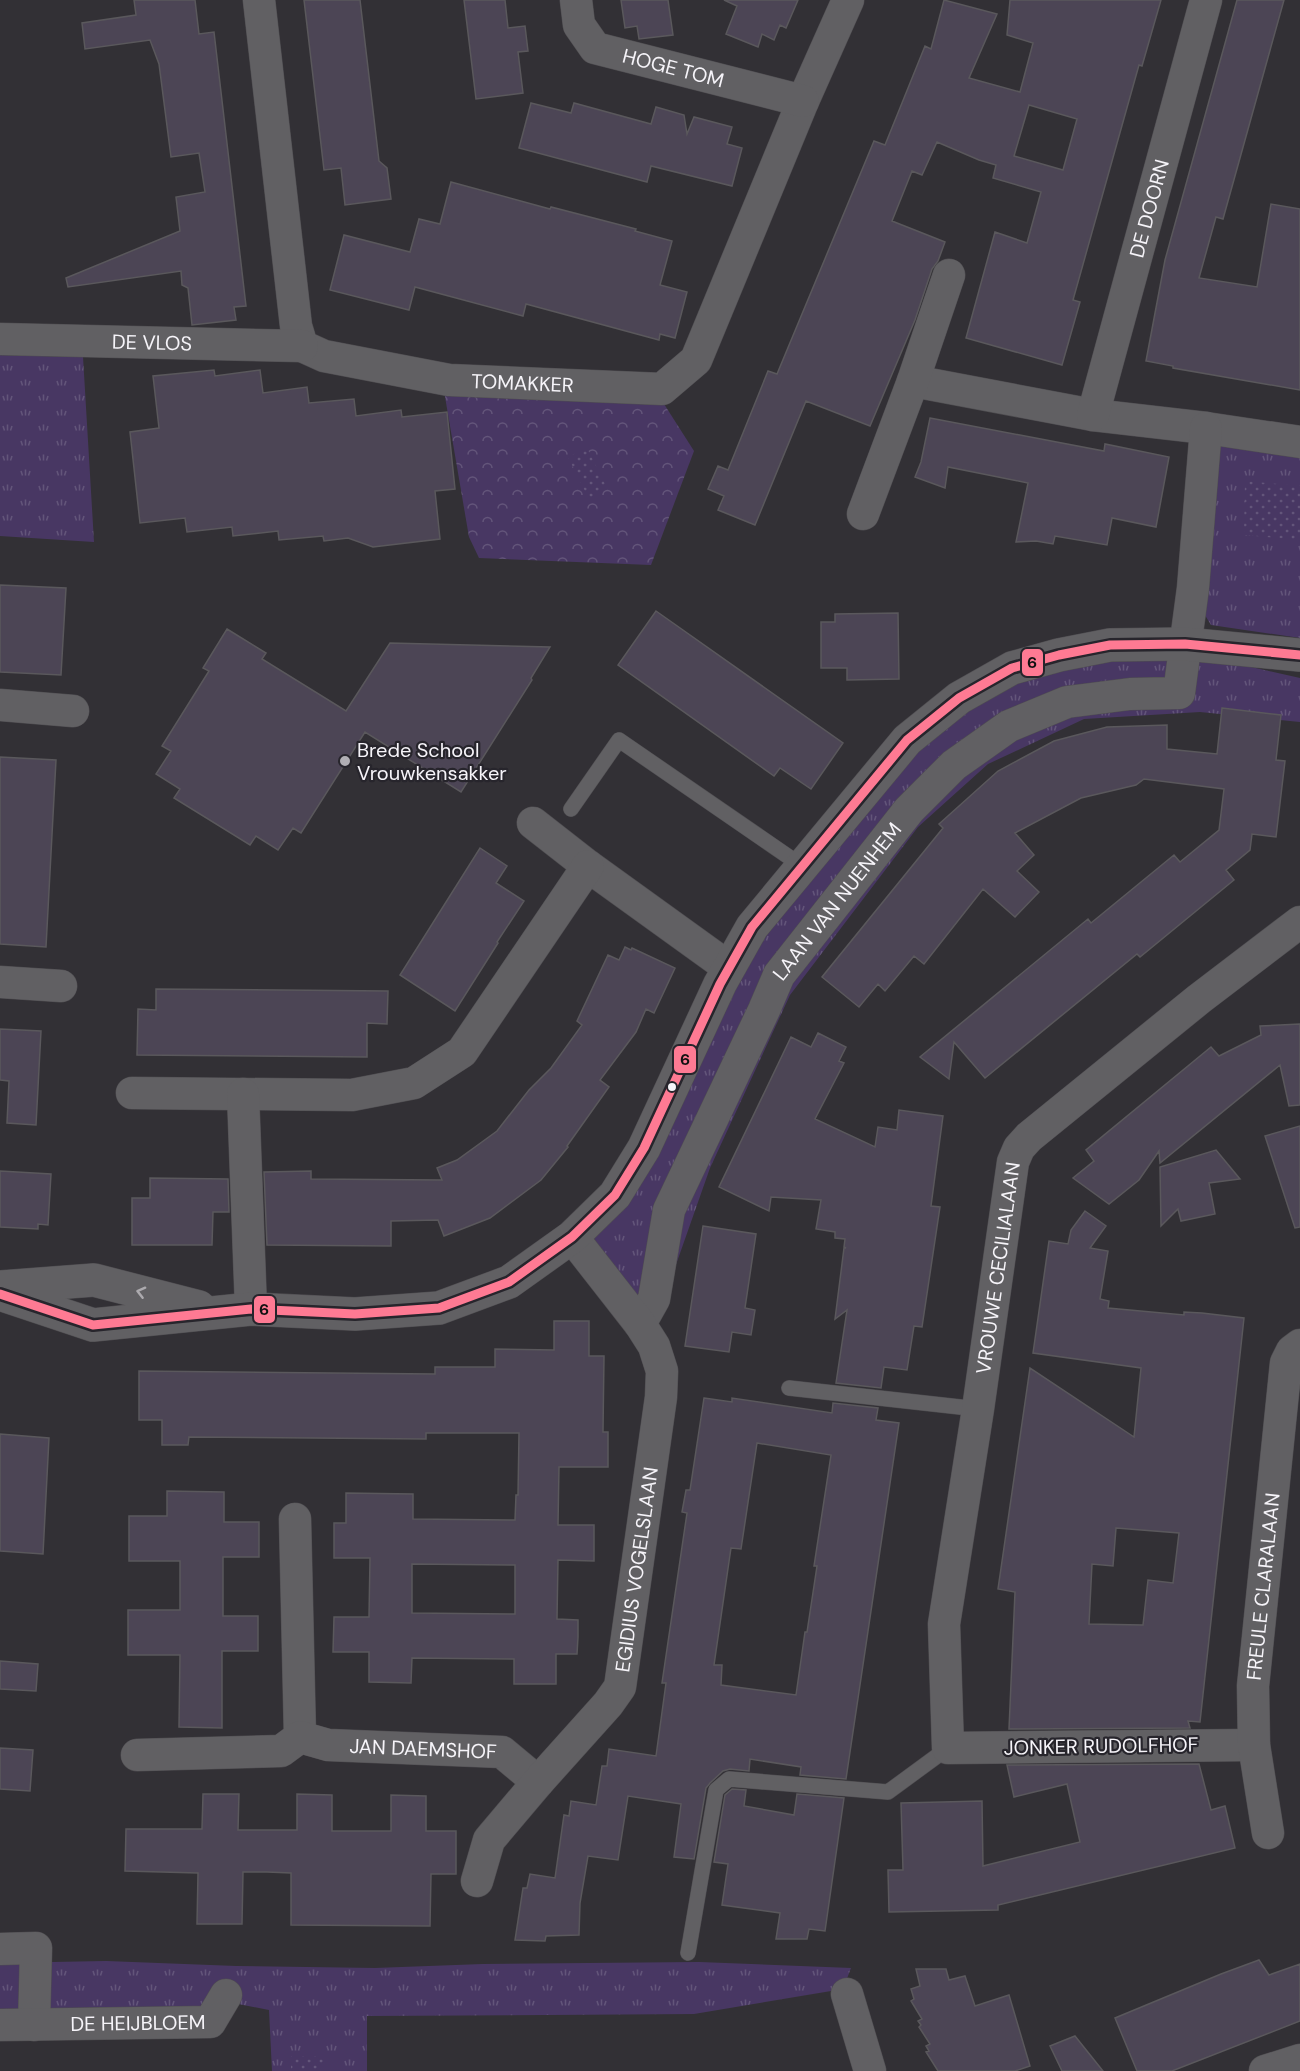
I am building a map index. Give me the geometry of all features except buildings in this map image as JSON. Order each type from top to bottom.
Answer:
[{"type":"street","points":[[259,0],[296,326],[302,346]]},
{"type":"street","name":"HOGE TOM","points":[[576,0],[579,25],[595,48],[803,101]]},
{"type":"street","name":"TOMAKKER","points":[[302,346],[324,356],[449,380],[662,389],[696,360],[803,101],[848,0]]},
{"type":"street","name":"DE DOORN","points":[[1093,415],[1206,0]]},
{"type":"street","points":[[863,514],[913,381],[949,275]]},
{"type":"street","name":"DE VLOS","points":[[0,339],[302,346]]},
{"type":"street","points":[[913,381],[1093,415],[1300,442]]},
{"type":"street","points":[[1185,644],[1193,588],[1206,428]]},
{"type":"street","points":[[0,1294],[93,1325],[251,1309],[355,1314],[439,1308],[509,1282],[572,1237],[615,1195],[644,1148],[728,967],[752,927],[907,740],[959,698],[1012,668],[1059,655],[1110,645],[1185,644],[1300,656]]},
{"type":"street","name":"LAAN VAN NUENHEM","points":[[640,1324],[654,1299],[669,1210],[779,975],[909,810],[954,765],[1009,726],[1067,702],[1130,693],[1179,693],[1185,644]]},
{"type":"street","points":[[0,705],[73,711]]},
{"type":"street","points":[[533,823],[588,866],[728,967]]},
{"type":"street","points":[[132,1094],[352,1095],[414,1083],[462,1052],[588,866]]},
{"type":"street","name":"VROUWE CECILIALAAN","points":[[948,1748],[944,1624],[978,1409],[1013,1162],[1019,1148],[1029,1137],[1199,999],[1300,922]]},
{"type":"street","points":[[0,982],[61,986]]},
{"type":"street","points":[[243,1094],[251,1309]]},
{"type":"street","name":"EGIDIUS VOGELSLAAN","points":[[477,1881],[489,1840],[608,1704],[620,1686],[661,1396],[662,1371],[654,1347],[640,1324],[572,1237]]},
{"type":"street","points":[[0,1287],[94,1280],[218,1312]]},
{"type":"street","name":"FREULE CLARALAAN","points":[[1268,1833],[1254,1745],[1253,1686],[1286,1363],[1292,1351],[1300,1345]]},
{"type":"street","points":[[137,1755],[280,1751],[300,1737],[294,1519]]},
{"type":"street","name":"JAN DAEMSHOF","points":[[300,1737],[327,1745],[502,1752],[538,1782]]},
{"type":"street","name":"JONKER RUDOLFHOF","points":[[948,1748],[1254,1745]]},
{"type":"street","points":[[0,1949],[36,1948],[34,2025]]},
{"type":"street","points":[[848,1994],[870,2071]]},
{"type":"street","name":"DE HEIJBLOEM","points":[[0,2025],[210,2022],[226,1995]]},
{"type":"street","points":[[1265,2071],[1300,2060]]},
{"type":"lane","points":[[571,809],[619,740],[802,866]]},
{"type":"lane","points":[[789,1388],[978,1409]]},
{"type":"lane","points":[[688,1953],[716,1790],[729,1779],[888,1792],[948,1748]]},
{"type":"green space","points":[[0,355],[83,357],[94,542],[0,536]]},
{"type":"green space","points":[[443,385],[657,393],[694,451],[651,565],[479,558],[469,537]]},
{"type":"green space","points":[[1210,442],[1300,456],[1300,638],[1211,625],[1197,602]]},
{"type":"green space","points":[[587,448],[607,488],[589,499],[568,457]]},
{"type":"green space","points":[[1245,481],[1300,486],[1300,540],[1244,535]]},
{"type":"green space","points":[[1203,656],[1300,678],[1300,722],[1200,712],[1084,719],[988,764],[918,827],[790,995],[710,1168],[647,1347],[576,1251],[754,939],[912,746],[974,701],[1035,672],[1114,659]]},
{"type":"green space","points":[[106,1961],[375,1968],[483,1964],[699,1962],[851,1968],[843,1989],[694,2014],[367,2016],[367,2071],[272,2071],[269,2010],[238,2004],[0,2034],[0,1963]]},
{"type":"green space","points":[[291,2056],[324,2056],[324,2071],[291,2071]]},
{"type":"transit line","name":"6","points":[[0,1294],[93,1325],[251,1309],[355,1314],[439,1308],[509,1282],[572,1237],[615,1195],[644,1148],[720,984],[752,927],[907,740],[959,698],[1012,668],[1059,655],[1110,645],[1185,644],[1300,655]]},
{"type":"place","name":"Brede School Vrouwkensakker","points":[[345,761]]}]
